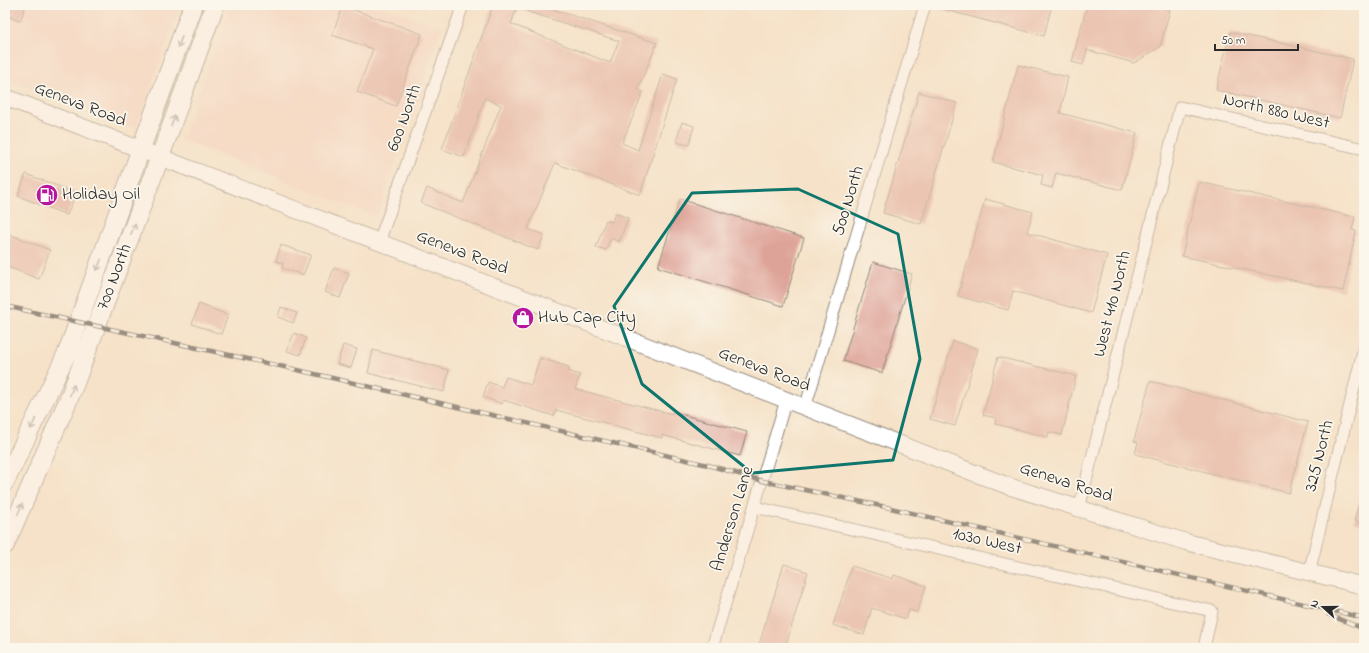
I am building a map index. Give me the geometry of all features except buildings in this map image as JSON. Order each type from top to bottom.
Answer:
[{"type":"main road","name":"700 North","points":[[5,482],[67,353],[193,5]]},
{"type":"main road","name":"700 North","points":[[5,545],[70,396],[160,157],[214,5]]},
{"type":"main road","name":"Geneva Road","points":[[5,97],[1008,486],[1186,542],[1364,586]]},
{"type":"street","name":"600 North","points":[[379,242],[463,5]]},
{"type":"street","name":"500 North","points":[[805,408],[925,5]]},
{"type":"street","name":"North 880 West","points":[[1180,107],[1364,149]]},
{"type":"street","name":"West 410 North","points":[[1079,509],[1180,107]]},
{"type":"street","name":"325 North","points":[[1309,573],[1364,348]]},
{"type":"street","name":"Anderson Lane","points":[[712,648],[786,400]]},
{"type":"street","name":"1030 West","points":[[754,507],[1212,611],[1204,648]]},
{"type":"highlighted area","points":[[798,189],[898,234],[920,359],[893,460],[752,473],[642,384],[614,306],[692,193]]},
{"type":"shaded area","points":[[5,5],[181,5],[136,129],[5,78]]},
{"type":"shaded area","points":[[231,5],[377,5],[442,27],[377,217],[181,140]]},
{"type":"railway","points":[[5,306],[289,368],[708,465],[763,481],[886,507],[1364,618]]},
{"type":"railway","points":[[1329,615],[1364,629]]},
{"type":"place","name":"Holiday Oil","points":[[47,195]]},
{"type":"place","name":"Hub Cap City","points":[[523,318]]}]
